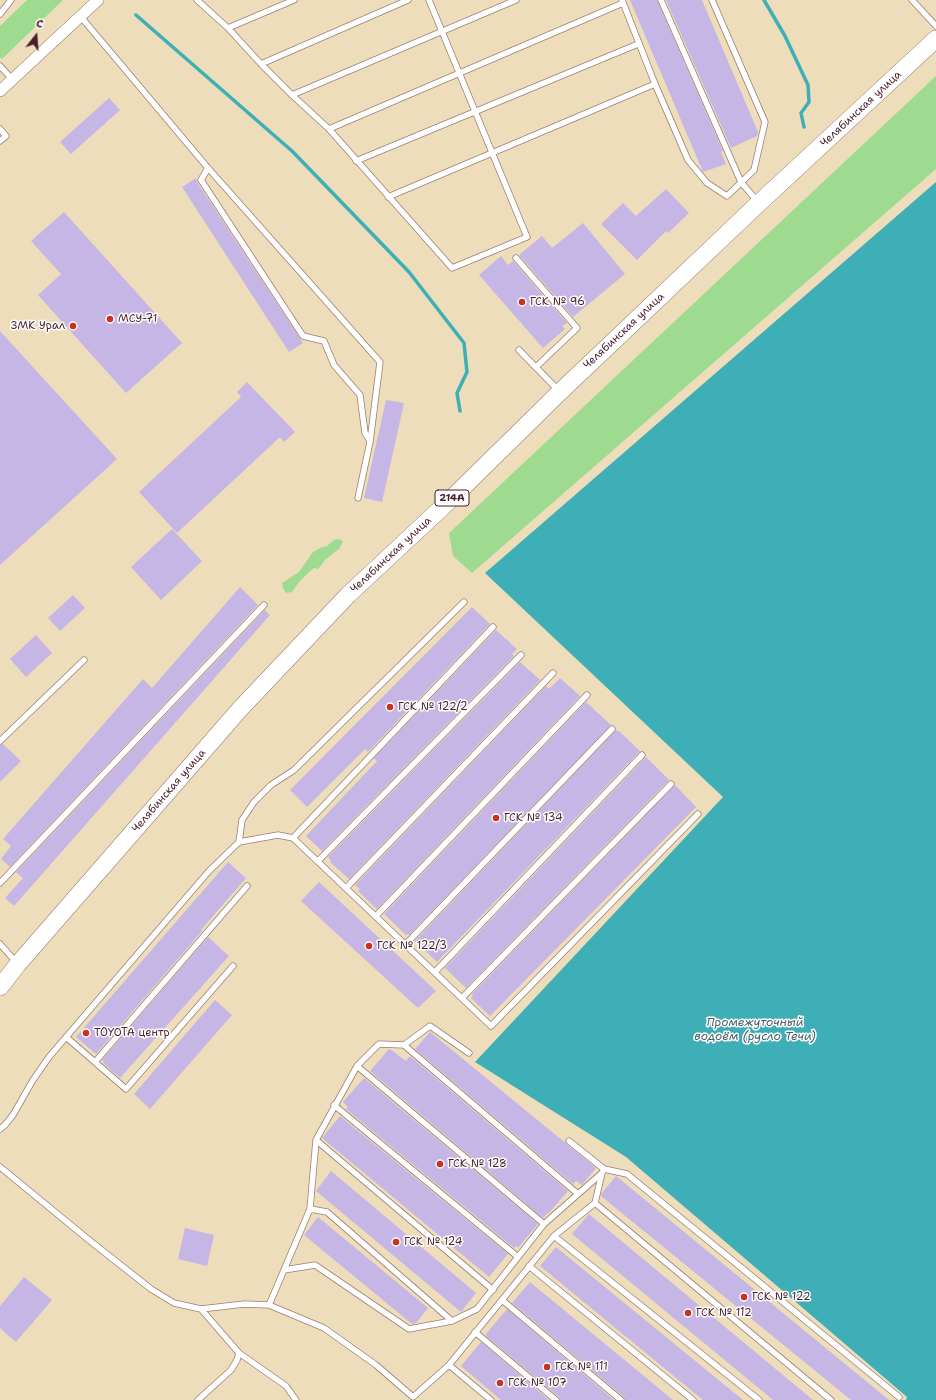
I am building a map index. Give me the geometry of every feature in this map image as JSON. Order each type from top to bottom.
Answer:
[{"type":"main road","name":"Челябинская улица","points":[[0,987],[18,964],[240,709],[348,595],[450,500],[560,392],[758,204],[936,39]]},
{"type":"street","points":[[0,91],[98,0]]},
{"type":"lane","points":[[0,14],[12,0]]},
{"type":"lane","points":[[197,0],[228,28],[261,64],[329,130],[452,268],[527,237],[429,0]]},
{"type":"lane","points":[[228,28],[294,0]]},
{"type":"lane","points":[[261,64],[408,0]]},
{"type":"lane","points":[[292,95],[516,0]]},
{"type":"lane","points":[[661,0],[741,182],[758,204]]},
{"type":"lane","points":[[329,130],[622,1],[638,44],[688,160],[707,184],[727,196],[754,170],[765,122],[712,0]]},
{"type":"lane","points":[[912,0],[936,26]]},
{"type":"lane","points":[[81,17],[208,168],[380,362],[370,442],[358,498]]},
{"type":"lane","points":[[356,162],[638,44]]},
{"type":"lane","points":[[0,66],[13,80]]},
{"type":"lane","points":[[388,197],[655,84]]},
{"type":"lane","points":[[0,128],[6,136],[0,141]]},
{"type":"lane","points":[[208,168],[201,180],[303,336],[324,341],[334,365],[360,395],[365,433],[370,442]]},
{"type":"lane","points":[[516,258],[577,328],[536,367]]},
{"type":"lane","points":[[519,350],[560,392]]},
{"type":"lane","points":[[239,842],[242,820],[254,802],[271,785],[294,770],[464,602]]},
{"type":"lane","points":[[0,883],[264,605]]},
{"type":"lane","points":[[294,838],[493,627]]},
{"type":"lane","points":[[318,861],[521,655]]},
{"type":"lane","points":[[0,741],[84,660]]},
{"type":"lane","points":[[346,888],[553,673]]},
{"type":"lane","points":[[376,916],[587,695]]},
{"type":"lane","points":[[406,944],[612,729]]},
{"type":"lane","points":[[435,972],[642,755]]},
{"type":"lane","points":[[462,998],[671,784]]},
{"type":"lane","points":[[0,1129],[13,1114],[33,1080],[66,1037],[209,871],[239,842],[278,835],[294,838],[491,1026],[698,814]]},
{"type":"lane","points":[[95,1062],[247,886]]},
{"type":"lane","points":[[0,944],[18,964]]},
{"type":"lane","points":[[66,1037],[126,1088],[233,966]]},
{"type":"lane","points":[[404,1045],[430,1026],[469,1053]]},
{"type":"lane","points":[[269,1305],[310,1209],[316,1140],[334,1105],[357,1066],[379,1044],[404,1045],[578,1194]]},
{"type":"lane","points":[[357,1066],[544,1224]]},
{"type":"lane","points":[[334,1105],[518,1257]]},
{"type":"lane","points":[[316,1140],[493,1290]]},
{"type":"lane","points":[[569,1141],[603,1171],[627,1174],[899,1397]]},
{"type":"lane","points":[[0,1167],[89,1240],[152,1289],[174,1303],[201,1309],[244,1304],[269,1305],[324,1328],[376,1365],[415,1399],[449,1365],[554,1236],[595,1203],[603,1171]]},
{"type":"lane","points":[[284,1270],[315,1265],[409,1329],[452,1321],[477,1309],[544,1224],[603,1171]]},
{"type":"lane","points":[[595,1203],[831,1400]]},
{"type":"lane","points":[[310,1209],[327,1212],[452,1321]]},
{"type":"lane","points":[[554,1236],[759,1400]]},
{"type":"lane","points":[[529,1266],[693,1400]]},
{"type":"lane","points":[[502,1300],[621,1400]]},
{"type":"lane","points":[[201,1309],[239,1353],[286,1386],[296,1400]]},
{"type":"lane","points":[[475,1332],[556,1400]]},
{"type":"lane","points":[[198,1400],[231,1370],[239,1353]]},
{"type":"lane","points":[[449,1365],[492,1400]]},
{"type":"green space","points":[[27,0],[63,0],[2,59],[0,57],[0,26]]},
{"type":"green space","points":[[936,76],[936,169],[472,573],[453,556],[449,533]]},
{"type":"green space","points":[[340,539],[343,542],[339,549],[326,559],[318,569],[314,568],[308,573],[292,592],[286,593],[282,583],[299,572],[313,552],[327,546],[334,540]]},
{"type":"water","name":"Промежуточный водоём (русло Течи)","points":[[936,182],[936,1400],[906,1400],[907,1397],[626,1157],[475,1062],[723,797],[485,573]]},
{"type":"building","points":[[630,0],[657,0],[723,151],[721,152],[726,164],[703,172]]},
{"type":"building","points":[[666,0],[702,0],[758,132],[757,136],[731,148]]},
{"type":"building","points":[[109,98],[120,110],[71,154],[60,142]]},
{"type":"building","points":[[196,178],[197,182],[303,343],[289,352],[182,187]]},
{"type":"building","points":[[666,189],[689,213],[668,233],[666,231],[637,260],[601,224],[623,203],[636,216]]},
{"type":"building","name":"МСУ-71","points":[[64,212],[182,343],[126,393],[38,295],[61,274],[31,241]]},
{"type":"building","points":[[583,223],[625,274],[573,317],[519,255],[542,236],[552,248]]},
{"type":"building","name":"ГСК № 96","points":[[501,256],[508,265],[513,261],[567,323],[562,326],[565,329],[543,348],[479,275]]},
{"type":"building","points":[[0,331],[117,459],[0,565]]},
{"type":"building","points":[[247,382],[295,432],[284,442],[280,437],[177,533],[139,492],[241,397],[237,392]]},
{"type":"building","points":[[386,400],[404,403],[382,502],[364,498]]},
{"type":"building","points":[[172,529],[202,561],[161,600],[131,567]]},
{"type":"building","points":[[240,587],[258,605],[10,867],[1,859],[11,846],[3,839],[143,679],[152,688]]},
{"type":"building","points":[[73,595],[85,608],[60,631],[48,618]]},
{"type":"building","name":"ГСК № 122/2","points":[[472,607],[490,624],[368,752],[365,749],[307,807],[290,790]]},
{"type":"building","points":[[265,610],[270,615],[14,906],[5,898],[23,878],[16,872]]},
{"type":"building","points":[[496,630],[517,649],[512,654],[514,656],[322,851],[306,836],[377,761],[374,758]]},
{"type":"building","points":[[36,635],[52,653],[26,677],[10,659]]},
{"type":"building","points":[[520,662],[540,680],[349,879],[330,862],[331,861],[328,857]]},
{"type":"building","name":"ГСК № 134","points":[[560,678],[580,696],[377,909],[358,891],[360,889],[355,885],[546,686],[549,689]]},
{"type":"building","name":"ГСК № 134","points":[[586,702],[611,725],[409,935],[406,935],[384,914]]},
{"type":"building","name":"ГСК № 134","points":[[616,730],[640,751],[437,962],[415,941]]},
{"type":"building","points":[[3,744],[21,761],[0,782],[0,745]]},
{"type":"building","name":"ГСК № 134","points":[[646,757],[669,780],[466,988],[445,968]]},
{"type":"building","points":[[675,785],[696,807],[490,1016],[471,998],[473,995],[472,994]]},
{"type":"building","points":[[228,862],[246,878],[96,1054],[76,1037]]},
{"type":"building","name":"ГСК № 122/3","points":[[319,882],[436,991],[418,1008],[301,901]]},
{"type":"building","points":[[208,937],[229,956],[120,1078],[103,1063],[104,1062],[102,1060]]},
{"type":"building","points":[[215,1000],[232,1015],[150,1109],[134,1094]]},
{"type":"building","name":"ГСК № 128","points":[[430,1032],[596,1168],[582,1185],[576,1181],[573,1184],[415,1049]]},
{"type":"building","name":"ГСК № 128","points":[[389,1049],[406,1061],[410,1056],[568,1191],[548,1214],[547,1213],[543,1218],[370,1071]]},
{"type":"building","name":"ГСК № 128","points":[[364,1078],[538,1224],[518,1248],[516,1246],[514,1248],[346,1109],[348,1107],[343,1102]]},
{"type":"building","name":"ГСК № 128","points":[[340,1116],[508,1254],[489,1277],[322,1138]]},
{"type":"building","name":"ГСК № 124","points":[[331,1171],[476,1293],[461,1312],[316,1191]]},
{"type":"building","name":"ГСК № 122","points":[[616,1176],[889,1400],[851,1400],[601,1196]]},
{"type":"building","name":"ГСК № 112","points":[[589,1214],[813,1400],[773,1400],[572,1234]]},
{"type":"building","name":"ГСК № 124","points":[[318,1217],[428,1308],[416,1323],[412,1324],[304,1235]]},
{"type":"building","points":[[185,1228],[214,1235],[207,1266],[178,1259]]},
{"type":"building","name":"ГСК № 112","points":[[556,1247],[743,1400],[703,1400],[540,1266]]},
{"type":"building","points":[[24,1277],[52,1300],[16,1342],[0,1328],[0,1306]]},
{"type":"building","points":[[530,1282],[673,1400],[625,1400],[624,1397],[512,1303]]},
{"type":"building","name":"ГСК № 111","points":[[507,1309],[614,1400],[560,1400],[559,1397],[486,1336],[486,1334]]},
{"type":"building","name":"ГСК № 107","points":[[481,1342],[549,1400],[501,1400],[461,1366]]},
{"type":"waterway","points":[[764,0],[785,36],[808,85],[809,102],[801,113],[804,127]]},
{"type":"waterway","points":[[136,15],[292,151],[409,272],[464,343],[467,372],[457,393],[460,411]]},
{"type":"place","name":"ГСК № 96","points":[[522,302]]},
{"type":"place","name":"МСУ-71","points":[[110,319]]},
{"type":"place","name":"ЗМК Урал","points":[[73,326]]},
{"type":"place","name":"ГСК № 122/2","points":[[390,707]]},
{"type":"place","name":"ГСК № 134","points":[[496,818]]},
{"type":"place","name":"ГСК № 122/3","points":[[369,946]]},
{"type":"place","name":"TOYOTA центр","points":[[86,1033]]},
{"type":"place","name":"ГСК № 128","points":[[440,1164]]},
{"type":"place","name":"ГСК № 124","points":[[396,1242]]},
{"type":"place","name":"ГСК № 122","points":[[744,1297]]},
{"type":"place","name":"ГСК № 112","points":[[688,1313]]},
{"type":"place","name":"ГСК № 111","points":[[547,1367]]},
{"type":"place","name":"ГСК № 107","points":[[500,1383]]}]
